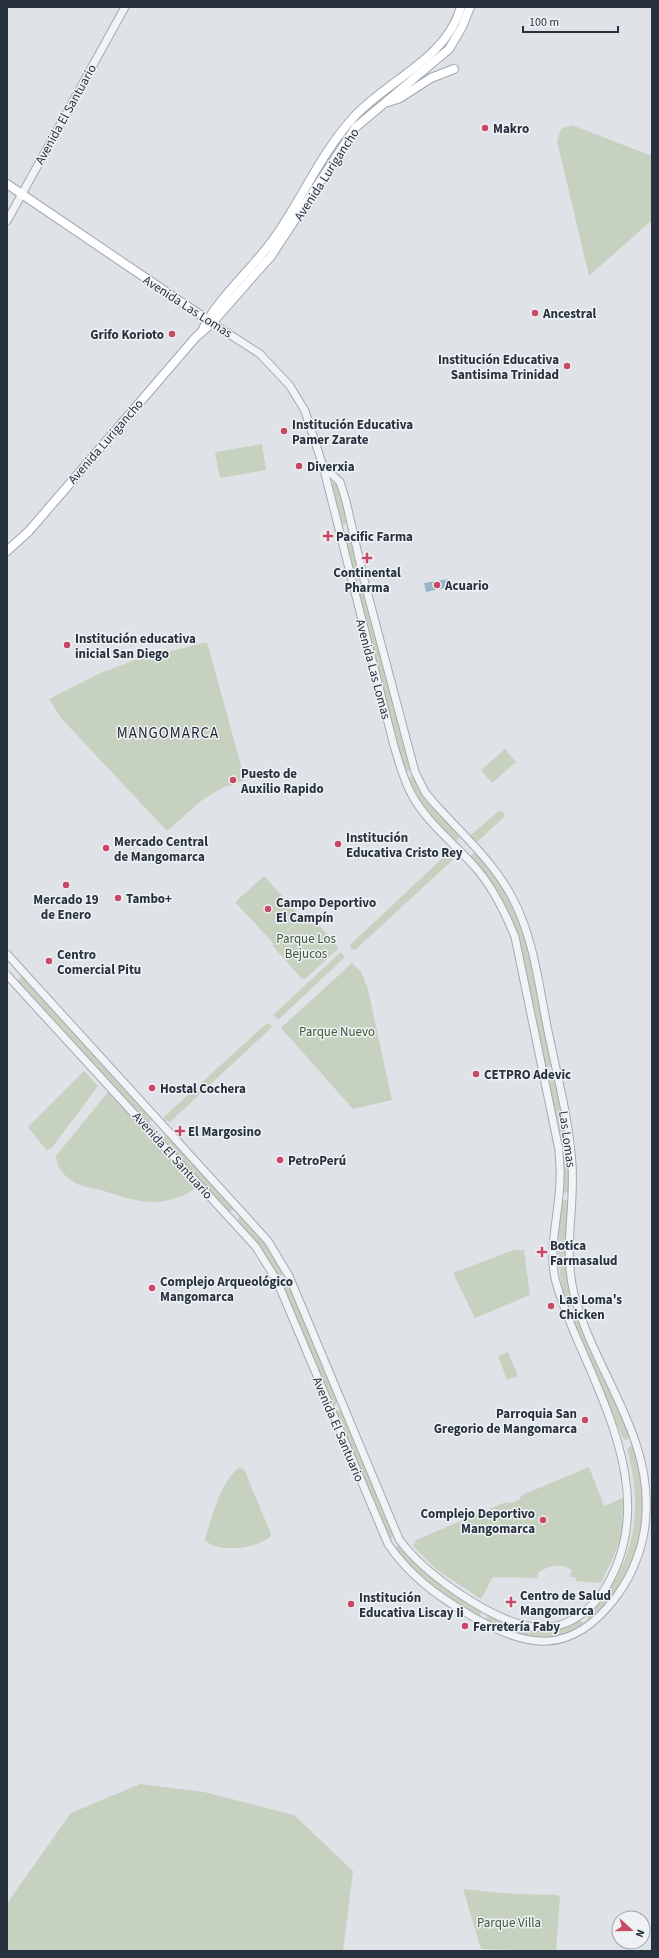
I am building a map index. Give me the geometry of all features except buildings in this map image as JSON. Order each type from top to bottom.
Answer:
[{"type":"main road","name":"Avenida Lurigancho","points":[[210,322],[276,236],[341,133],[359,112],[424,60],[442,42],[453,26],[461,7]]},
{"type":"main road","name":"Avenida Lurigancho","points":[[7,551],[29,531],[202,330],[271,256],[356,127],[449,49],[462,27],[470,7]]},
{"type":"main road","points":[[383,104],[400,98],[426,80],[454,69]]},
{"type":"main road","points":[[312,179],[319,184]]},
{"type":"main road","name":"Avenida Las Lomas","points":[[7,184],[210,322]]},
{"type":"street","name":"Avenida El Santuario","points":[[7,221],[125,7]]},
{"type":"street","name":"Avenida Las Lomas","points":[[210,322],[260,354],[290,386],[305,411],[323,466],[352,583],[404,777],[412,796],[462,855]]},
{"type":"street","name":"Avenida Las Lomas","points":[[323,466],[340,482],[352,525],[364,580],[415,772],[425,792],[473,845]]},
{"type":"street","points":[[339,529],[352,525]]},
{"type":"street","points":[[352,583],[364,580]]},
{"type":"street","points":[[404,777],[415,772]]},
{"type":"street","name":"Las Lomas","points":[[473,845],[489,862],[505,886],[520,914],[528,939],[570,1142],[573,1179],[568,1242],[570,1277],[577,1306],[635,1440]]},
{"type":"street","name":"Las Lomas","points":[[462,855],[491,888],[505,912],[515,937],[559,1150],[560,1179],[553,1246],[555,1277],[566,1311],[623,1445]]},
{"type":"street","name":"Avenida El Santuario","points":[[7,954],[268,1241],[289,1276],[399,1539],[424,1568],[487,1610],[510,1622],[544,1628],[558,1626],[582,1615],[594,1603],[610,1582],[625,1551],[629,1538],[634,1507],[633,1490],[623,1445]]},
{"type":"street","name":"Avenida El Santuario","points":[[7,975],[256,1247],[277,1281],[388,1544],[415,1577],[442,1598],[493,1629],[515,1638],[529,1641],[554,1641],[565,1638],[590,1626],[605,1612],[619,1594],[628,1579],[643,1541],[646,1513],[646,1485],[642,1460],[635,1440]]},
{"type":"green space","points":[[424,63],[427,65],[369,111],[318,181],[315,179],[343,133],[368,108]]},
{"type":"green space","points":[[572,125],[652,156],[652,220],[589,276],[557,141],[561,129]]},
{"type":"green space","points":[[262,444],[266,470],[220,478],[215,452]]},
{"type":"green space","points":[[333,482],[339,485],[348,521],[344,525],[341,524],[331,487]]},
{"type":"green space","points":[[349,531],[351,532],[360,576],[357,578],[353,577],[342,534]]},
{"type":"green space","points":[[362,584],[412,767],[406,772],[403,770],[356,588],[358,585]]},
{"type":"green space","points":[[207,642],[245,780],[222,788],[202,800],[167,831],[61,718],[49,699],[101,673],[132,661]]},
{"type":"green space","points":[[505,749],[516,762],[492,783],[481,770]]},
{"type":"green space","points":[[413,777],[460,835],[457,841],[454,840],[442,828],[419,802],[410,785],[409,778]]},
{"type":"green space","points":[[499,811],[504,812],[504,817],[477,842],[473,842],[471,835]]},
{"type":"green space","points":[[450,851],[456,857],[355,950],[352,950],[350,945]]},
{"type":"green space","points":[[474,852],[477,853],[488,866],[504,888],[518,915],[526,939],[552,1064],[550,1067],[545,1066],[517,939],[470,858]]},
{"type":"green space","name":"Parque Los Bejucos","points":[[264,876],[301,917],[283,935],[308,912],[338,947],[338,949],[305,979],[301,978],[272,945],[274,944],[235,902]]},
{"type":"green space","points":[[341,952],[345,957],[278,1020],[273,1015]]},
{"type":"green space","name":"Parque Nuevo","points":[[352,963],[361,972],[368,989],[392,1100],[353,1109],[281,1028]]},
{"type":"green space","points":[[22,975],[153,1119],[149,1123],[17,982]]},
{"type":"green space","points":[[267,1023],[272,1026],[271,1028],[170,1122],[163,1120],[165,1116]]},
{"type":"green space","points":[[84,1071],[98,1086],[51,1149],[46,1150],[28,1127]]},
{"type":"green space","points":[[552,1073],[555,1075],[570,1161],[569,1192],[564,1193],[547,1076],[548,1074]]},
{"type":"green space","points":[[108,1092],[196,1188],[169,1200],[152,1202],[130,1199],[101,1190],[81,1186],[65,1175],[59,1168],[56,1156]]},
{"type":"green space","points":[[166,1134],[234,1208],[230,1212],[226,1210],[163,1139]]},
{"type":"green space","points":[[562,1200],[568,1200],[569,1202],[566,1253],[568,1276],[574,1303],[569,1307],[563,1292],[558,1253]]},
{"type":"green space","points":[[240,1215],[264,1240],[284,1272],[280,1277],[276,1275],[237,1221]]},
{"type":"green space","points":[[514,1250],[524,1250],[530,1295],[475,1318],[453,1273]]},
{"type":"green space","points":[[286,1281],[289,1283],[339,1401],[334,1405],[281,1285]]},
{"type":"green space","points":[[572,1312],[578,1312],[630,1436],[629,1439],[623,1439],[571,1315]]},
{"type":"green space","points":[[508,1352],[518,1376],[507,1380],[498,1356]]},
{"type":"green space","points":[[341,1410],[394,1534],[391,1539],[388,1537],[336,1415],[337,1411]]},
{"type":"green space","points":[[632,1445],[635,1448],[639,1458],[641,1474],[642,1515],[640,1535],[628,1573],[618,1591],[605,1606],[589,1620],[587,1616],[612,1585],[628,1552],[632,1535],[635,1502],[634,1484],[627,1449]]},
{"type":"green space","name":"Complejo Deportivo Mangomarca","points":[[589,1467],[604,1506],[623,1498],[622,1534],[614,1556],[601,1583],[576,1581],[576,1577],[570,1577],[572,1570],[563,1566],[555,1566],[542,1570],[538,1573],[537,1578],[493,1577],[481,1599],[437,1570],[413,1546],[416,1540],[506,1502],[511,1503],[519,1500],[522,1495]]},
{"type":"green space","points":[[239,1468],[244,1469],[271,1534],[270,1537],[264,1541],[256,1544],[238,1548],[219,1547],[205,1540],[206,1535],[218,1499],[233,1473]]},
{"type":"green space","points":[[398,1545],[482,1610],[480,1616],[477,1616],[454,1601],[423,1578],[395,1549]]},
{"type":"green space","points":[[487,1616],[515,1627],[534,1630],[579,1619],[584,1624],[583,1626],[560,1637],[539,1638],[501,1631],[485,1620]]},
{"type":"green space","points":[[140,1784],[204,1792],[294,1815],[353,1871],[343,1951],[7,1951],[7,1905],[71,1813]]},
{"type":"green space","name":"Parque Villa","points":[[463,1889],[513,1894],[557,1895],[560,1897],[556,1951],[481,1949]]},
{"type":"water","name":"Acuario","points":[[448,579],[449,587],[426,592],[424,583]]},
{"type":"place","name":"Makro","points":[[485,128]]},
{"type":"place","name":"Ancestral","points":[[535,313]]},
{"type":"place","name":"Grifo Korioto","points":[[172,334]]},
{"type":"place","name":"Institución Educativa Santisima Trinidad","points":[[567,366]]},
{"type":"place","name":"Institución Educativa Pamer Zarate","points":[[284,431]]},
{"type":"place","name":"Diverxia","points":[[299,466]]},
{"type":"place","name":"Pacific Farma","points":[[328,536]]},
{"type":"place","name":"Continental Pharma","points":[[367,558]]},
{"type":"place","name":"Acuario","points":[[437,585]]},
{"type":"place","name":"Institución educativa inicial San Diego","points":[[67,645]]},
{"type":"place","name":"Puesto de Auxilio Rapido","points":[[233,780]]},
{"type":"place","name":"Institución Educativa Cristo Rey","points":[[338,844]]},
{"type":"place","name":"Mercado Central de Mangomarca","points":[[106,848]]},
{"type":"place","name":"Mercado 19 de Enero","points":[[66,885]]},
{"type":"place","name":"Tambo+","points":[[118,898]]},
{"type":"place","name":"Campo Deportivo El Campín","points":[[268,909]]},
{"type":"place","name":"Centro Comercial Pitu","points":[[49,961]]},
{"type":"place","name":"CETPRO Adevic","points":[[476,1074]]},
{"type":"place","name":"Hostal Cochera","points":[[152,1088]]},
{"type":"place","name":"El Margosino","points":[[180,1131]]},
{"type":"place","name":"PetroPerú","points":[[280,1160]]},
{"type":"place","name":"Botica Farmasalud","points":[[542,1252]]},
{"type":"place","name":"Complejo Arqueológico Mangomarca","points":[[152,1288]]},
{"type":"place","name":"Las Loma's Chicken","points":[[551,1306]]},
{"type":"place","name":"Parroquia San Gregorio de Mangomarca","points":[[585,1420]]},
{"type":"place","name":"Complejo Deportivo Mangomarca","points":[[543,1520]]},
{"type":"place","name":"Centro de Salud Mangomarca","points":[[511,1602]]},
{"type":"place","name":"Institución Educativa Liscay Ii","points":[[351,1604]]},
{"type":"place","name":"Ferretería Faby","points":[[465,1626]]},
{"type":"district","name":"MANGOMARCA","points":[[168,733]]}]
